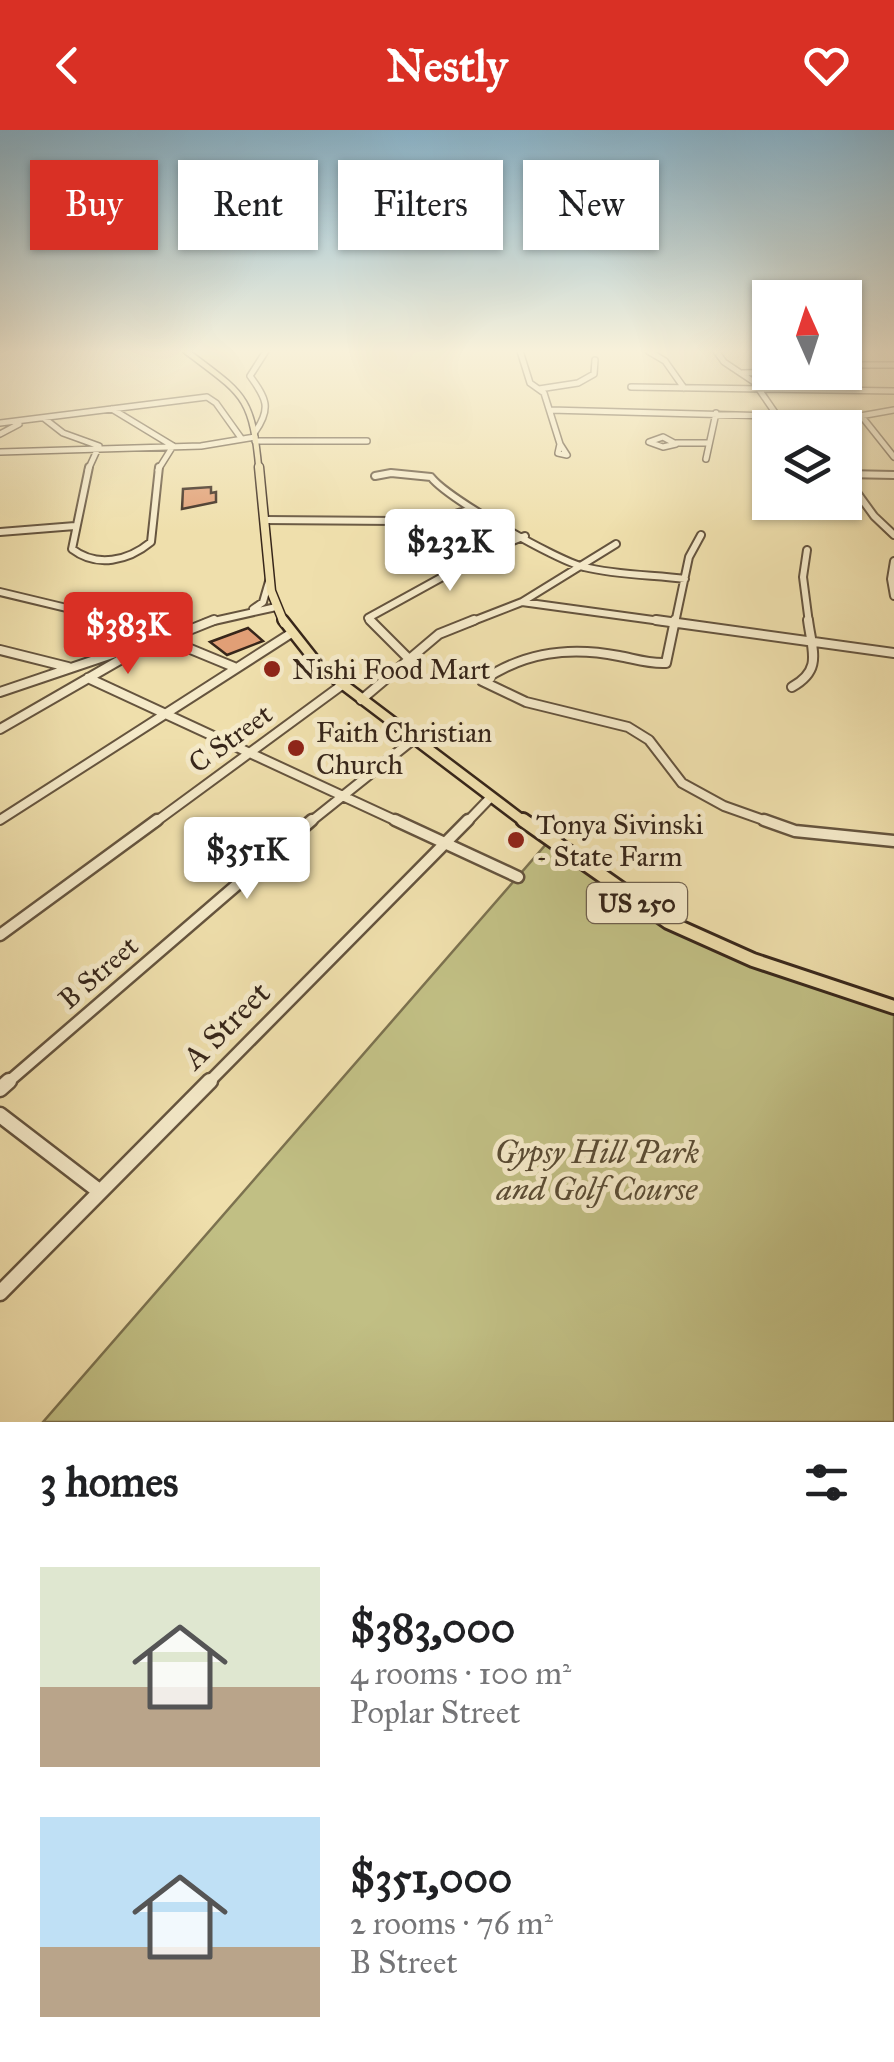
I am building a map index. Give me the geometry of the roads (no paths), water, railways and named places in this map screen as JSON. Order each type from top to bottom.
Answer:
[{"type":"main road","points":[[251,411],[254,417]]},
{"type":"main road","name":"US 250","points":[[254,417],[276,606],[290,634],[342,685],[630,898],[683,930],[752,960],[894,1006]]},
{"type":"street","points":[[0,423],[97,411]]},
{"type":"street","points":[[116,411],[173,446]]},
{"type":"street","points":[[222,411],[241,438]]},
{"type":"street","points":[[255,437],[266,411]]},
{"type":"street","points":[[550,411],[560,444]]},
{"type":"street","points":[[657,411],[752,413]]},
{"type":"street","points":[[889,411],[864,418],[894,457]]},
{"type":"street","points":[[706,459],[716,412]]},
{"type":"street","points":[[254,417],[265,416]]},
{"type":"street","points":[[45,419],[59,432],[100,446]]},
{"type":"street","points":[[0,434],[21,422]]},
{"type":"street","points":[[0,452],[221,444],[255,437],[368,441]]},
{"type":"street","points":[[676,442],[709,443]]},
{"type":"street","points":[[100,446],[90,462],[72,547],[75,554],[92,560],[112,560],[140,552],[151,542],[158,469],[173,446]]},
{"type":"street","points":[[885,446],[894,446]]},
{"type":"street","points":[[862,475],[894,475]]},
{"type":"street","points":[[375,476],[429,476],[440,489],[471,508],[582,567],[685,579]]},
{"type":"street","points":[[862,499],[894,535]]},
{"type":"street","points":[[421,525],[471,508]]},
{"type":"street","points":[[264,520],[397,521]]},
{"type":"street","points":[[0,532],[75,526]]},
{"type":"street","points":[[409,659],[368,618],[524,536]]},
{"type":"street","points":[[701,536],[689,556],[669,660],[663,664],[588,652],[536,654],[509,661],[482,681],[530,704],[628,727],[649,740],[682,783],[724,806],[795,831],[894,842]]},
{"type":"street","points":[[361,700],[448,629],[522,602],[616,544]]},
{"type":"street","points":[[792,687],[812,673],[814,642],[803,579],[807,550]]},
{"type":"street","points":[[894,560],[894,596]]},
{"type":"street","points":[[251,610],[262,602],[270,578]]},
{"type":"street","points":[[0,592],[127,622],[234,667]]},
{"type":"street","points":[[522,602],[894,653]]},
{"type":"street","points":[[0,692],[251,610],[276,606]]},
{"type":"street","points":[[0,820],[290,634]]},
{"type":"street","points":[[0,728],[166,639]]},
{"type":"street","points":[[0,650],[71,668]]},
{"type":"street","points":[[88,678],[518,876]]},
{"type":"street","name":"C Street","points":[[0,935],[342,685]]},
{"type":"street","name":"B Street","points":[[0,1089],[341,795],[414,739]]},
{"type":"street","name":"A Street","points":[[0,1293],[492,797]]},
{"type":"street","points":[[0,1114],[100,1191]]},
{"type":"place","name":"Nishi Food Mart","points":[[272,669]]},
{"type":"place","name":"Faith Christian Church","points":[[296,748]]},
{"type":"place","name":"Tonya Sivinski - State Farm","points":[[516,840]]},
{"type":"park label","name":"Gypsy Hill Park and Golf Course","points":[[597,1170]]}]
